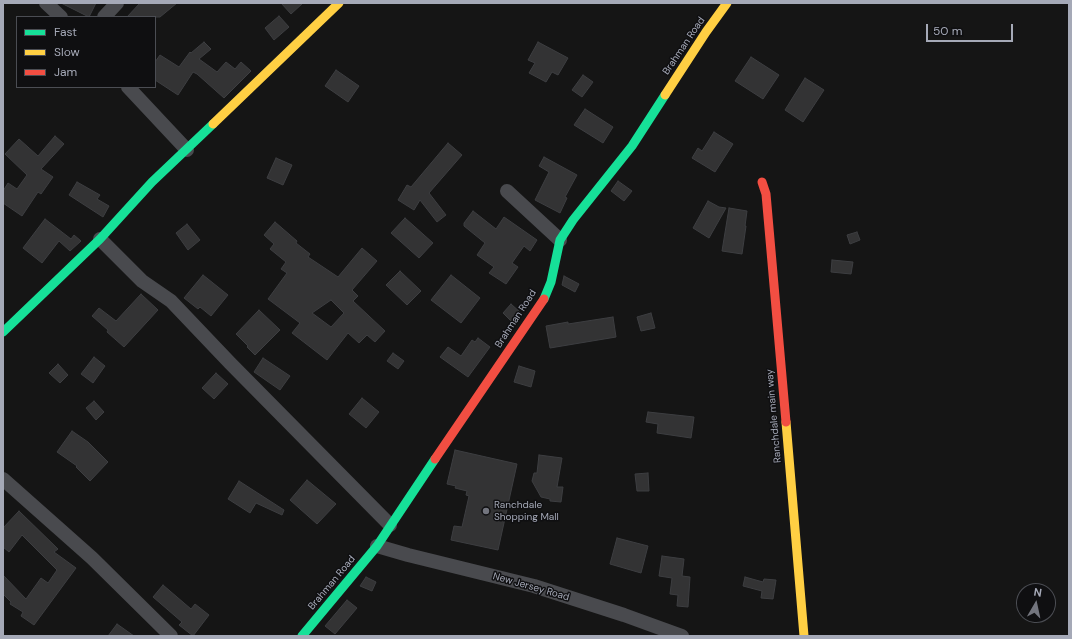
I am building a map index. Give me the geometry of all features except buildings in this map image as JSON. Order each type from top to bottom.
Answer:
[{"type":"street","points":[[46,3],[60,16]]},
{"type":"street","points":[[105,16],[118,3]]},
{"type":"street","points":[[3,332],[100,239],[152,182],[187,150],[290,48],[339,3]]},
{"type":"street","name":"Brahman Road","points":[[302,636],[377,546],[544,299],[551,282],[560,240],[573,220],[632,146],[706,32],[727,3]]},
{"type":"street","points":[[129,88],[187,150]]},
{"type":"street","name":"Ranchdale main way","points":[[762,182],[766,194],[804,636]]},
{"type":"street","points":[[507,191],[560,240]]},
{"type":"street","points":[[100,239],[142,281],[171,301],[390,525]]},
{"type":"street","points":[[3,479],[92,558],[147,610],[171,636]]},
{"type":"street","name":"New Jersey Road","points":[[377,546],[534,586],[624,615],[682,636]]},
{"type":"traffic: fast","points":[[544,299],[551,282],[560,240],[573,220],[632,146],[665,95]]},
{"type":"traffic: fast","points":[[3,332],[100,239],[152,182],[213,124]]},
{"type":"traffic: fast","points":[[302,636],[377,546],[435,459]]},
{"type":"traffic: slow","points":[[213,124],[339,3]]},
{"type":"traffic: slow","points":[[665,95],[706,32],[727,3]]},
{"type":"traffic: slow","points":[[786,422],[804,636]]},
{"type":"traffic: jam","points":[[762,182],[766,194],[786,422]]},
{"type":"traffic: jam","points":[[435,459],[544,299]]},
{"type":"place","name":"Ranchdale Shopping Mall","points":[[486,511]]}]
